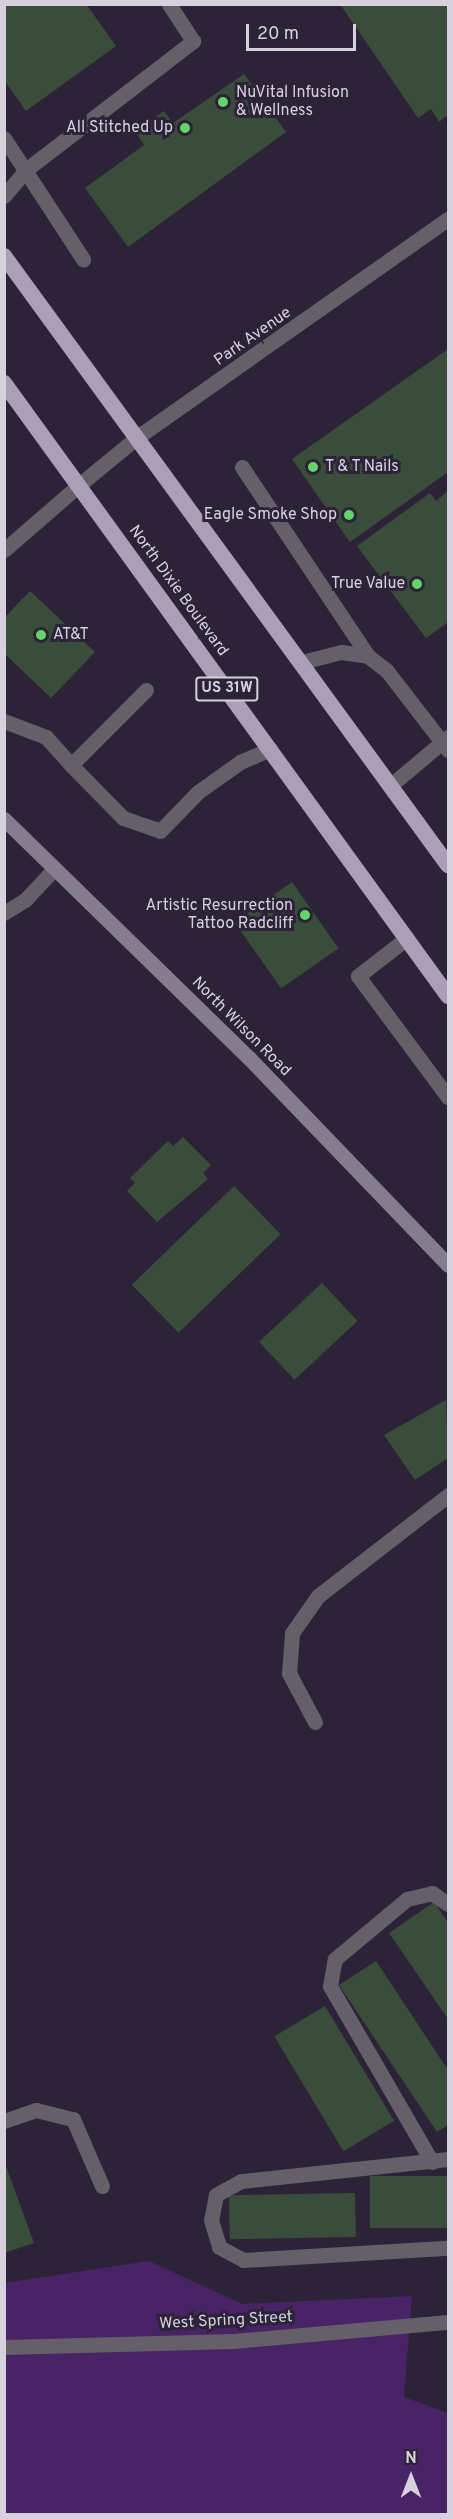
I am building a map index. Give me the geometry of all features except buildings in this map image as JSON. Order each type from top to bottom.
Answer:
[{"type":"highway","points":[[4,256],[448,865]]},
{"type":"highway","name":"North Dixie Boulevard","points":[[4,383],[448,996]]},
{"type":"main road","name":"North Wilson Road","points":[[4,819],[249,1058],[448,1265]]},
{"type":"street","points":[[4,196],[27,169],[193,40],[169,4]]},
{"type":"street","points":[[4,138],[27,169],[84,259]]},
{"type":"street","name":"Park Avenue","points":[[4,550],[136,438],[448,219]]},
{"type":"street","points":[[242,467],[368,656],[387,671],[446,743],[391,785]]},
{"type":"street","points":[[302,662],[341,652],[368,656]]},
{"type":"street","points":[[71,765],[146,690]]},
{"type":"street","points":[[4,721],[46,737],[123,819],[160,831],[198,792],[270,749]]},
{"type":"street","points":[[4,913],[26,900],[54,869]]},
{"type":"street","points":[[407,938],[358,976],[448,1097]]},
{"type":"street","points":[[315,1722],[289,1673],[292,1633],[318,1596],[448,1495]]},
{"type":"street","points":[[432,2162],[330,1986],[335,1959],[406,1899],[432,1893],[448,1904]]},
{"type":"street","points":[[4,2121],[36,2110],[73,2119],[102,2186]]},
{"type":"street","points":[[448,2159],[241,2181],[216,2195],[211,2220],[219,2247],[243,2260],[448,2248]]},
{"type":"street","name":"West Spring Street","points":[[4,2347],[234,2341],[448,2322]]},
{"type":"shaded area","points":[[149,2261],[242,2304],[412,2296],[404,2397],[448,2413],[448,2514],[5,2514],[4,2283]]},
{"type":"place","name":"NuVital Infusion & Wellness","points":[[223,102]]},
{"type":"place","name":"All Stitched Up","points":[[185,128]]},
{"type":"place","name":"T & T Nails","points":[[313,467]]},
{"type":"place","name":"Eagle Smoke Shop","points":[[349,515]]},
{"type":"place","name":"True Value","points":[[417,584]]},
{"type":"place","name":"AT&T","points":[[41,635]]},
{"type":"place","name":"Artistic Resurrection Tattoo Radcliff","points":[[305,915]]}]
